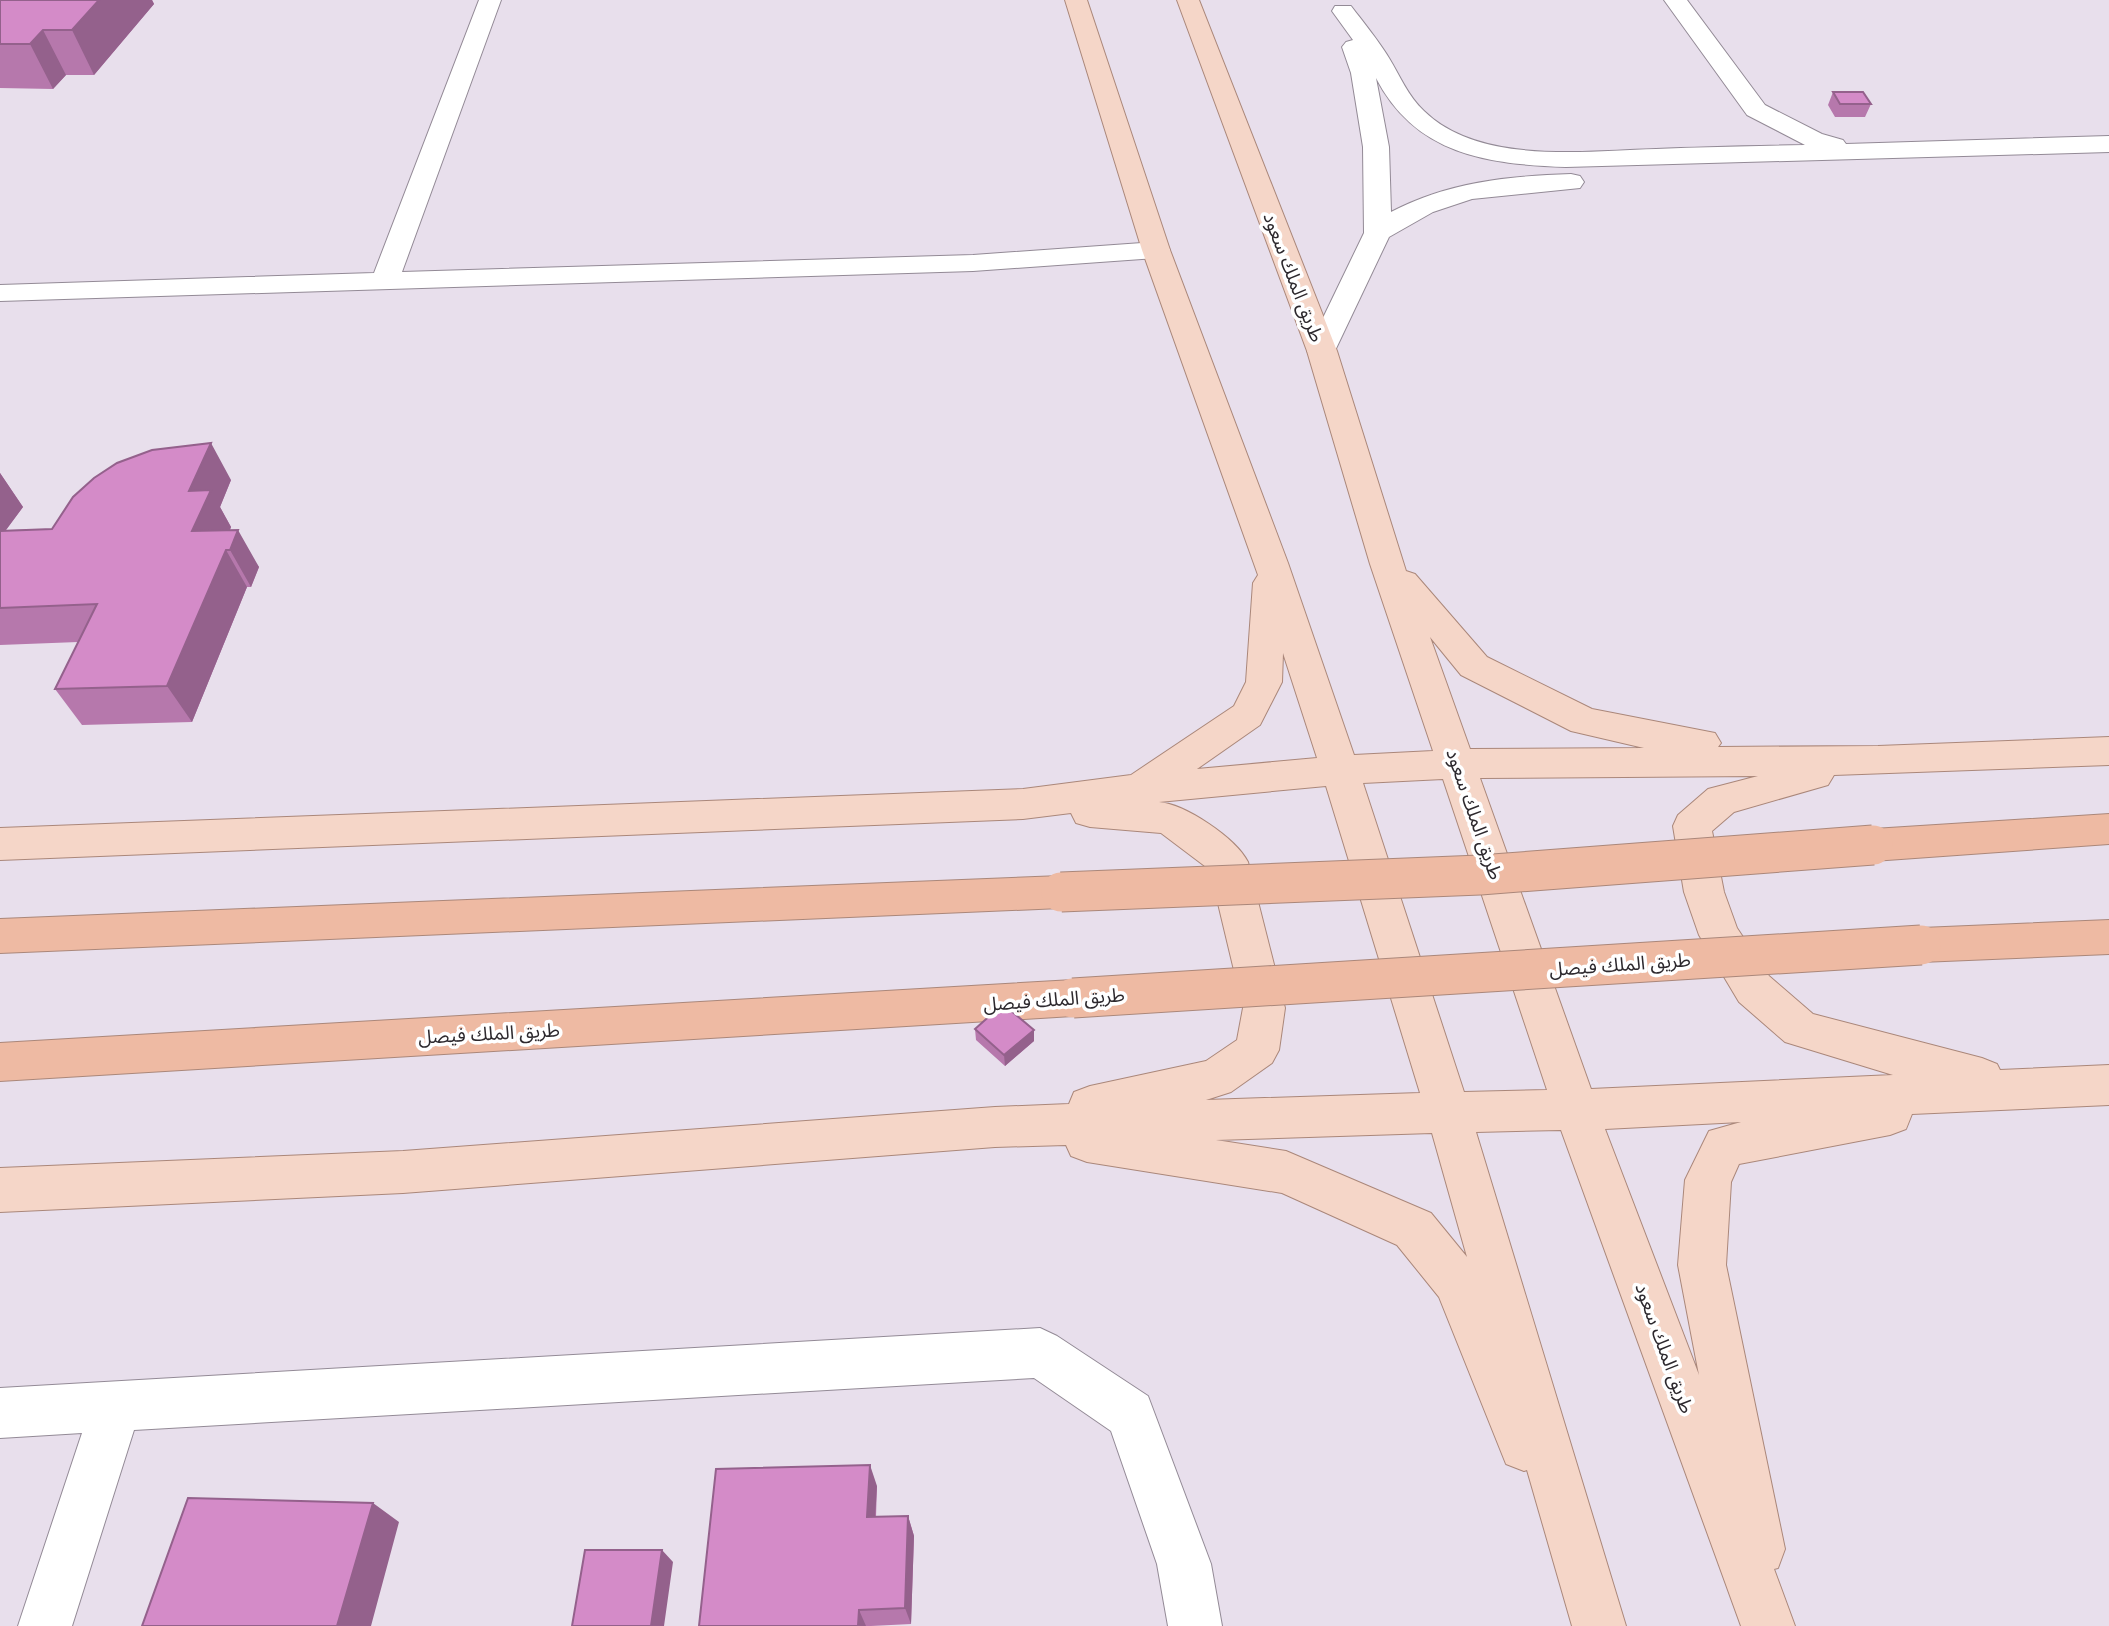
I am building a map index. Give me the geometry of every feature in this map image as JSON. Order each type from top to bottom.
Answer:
[{"type":"highway","points":[[0,936],[1480,875],[2109,830]]},
{"type":"highway","name":"طريق الملك فيصل","points":[[0,1062],[1922,945],[2109,937]]},
{"type":"main road","points":[[1076,0],[1156,250],[1271,563],[1340,770],[1448,1112],[1598,1626]]},
{"type":"main road","name":"طريق الملك سعود","points":[[1188,0],[1322,351],[1387,564],[1576,1110],[1768,1626]]},
{"type":"main road","points":[[1139,789],[1247,715],[1264,682],[1271,563]]},
{"type":"main road","points":[[1387,564],[1474,666],[1584,721],[1678,741],[1878,760]]},
{"type":"main road","points":[[0,845],[1023,804],[1139,789],[1340,770],[1458,764],[1878,760],[2109,751]]},
{"type":"main road","points":[[1878,760],[1722,800],[1692,826],[1704,892],[1719,935],[1754,989],[1800,1029],[1892,1056],[2026,1088]]},
{"type":"main road","points":[[995,1127],[1216,1079],[1257,1050],[1264,1008],[1228,862],[1170,818],[1023,804]]},
{"type":"main road","points":[[0,1190],[403,1172],[995,1127],[1576,1110],[2109,1085]]},
{"type":"main road","points":[[1774,1626],[1702,1265],[1708,1180],[1725,1146],[2026,1088]]},
{"type":"main road","points":[[995,1127],[1286,1172],[1414,1229],[1457,1282],[1598,1626]]},
{"type":"street","points":[[385,280],[490,0]]},
{"type":"street","points":[[1675,0],[1756,110],[1813,139],[1857,150]]},
{"type":"street","points":[[1322,351],[1378,233],[1376,147],[1363,73],[1340,5]]},
{"type":"street","points":[[1340,5],[1380,62],[1402,102],[1426,127],[1446,138],[1497,153],[1528,158],[2109,144]]},
{"type":"street","points":[[1719,154],[1741,141],[1751,127],[1756,110]]},
{"type":"street","points":[[1378,233],[1400,217],[1426,204],[1456,192],[1487,186],[2109,167]]},
{"type":"street","points":[[0,293],[973,263],[1156,250]]},
{"type":"street","points":[[0,1413],[1040,1353],[1130,1414],[1184,1564],[1195,1626]]},
{"type":"street","points":[[45,1626],[117,1407]]},
{"type":"building","points":[[0,0],[99,0],[72,30],[43,30],[30,44],[0,44]]},
{"type":"building","points":[[1833,92],[1863,92],[1871,104],[1840,104]]},
{"type":"building","points":[[211,443],[189,491],[211,490],[192,531],[238,530],[230,550],[226,550],[167,686],[55,689],[97,604],[0,608],[0,531],[52,529],[73,497],[94,478],[117,463],[152,450]]},
{"type":"building","points":[[1003,1004],[1034,1030],[1004,1055],[975,1029]]},
{"type":"building","points":[[870,1465],[867,1517],[908,1516],[905,1608],[859,1610],[858,1626],[699,1626],[716,1469]]},
{"type":"building","points":[[188,1498],[373,1503],[337,1626],[142,1626]]},
{"type":"building","points":[[585,1550],[662,1550],[651,1626],[572,1626]]}]
